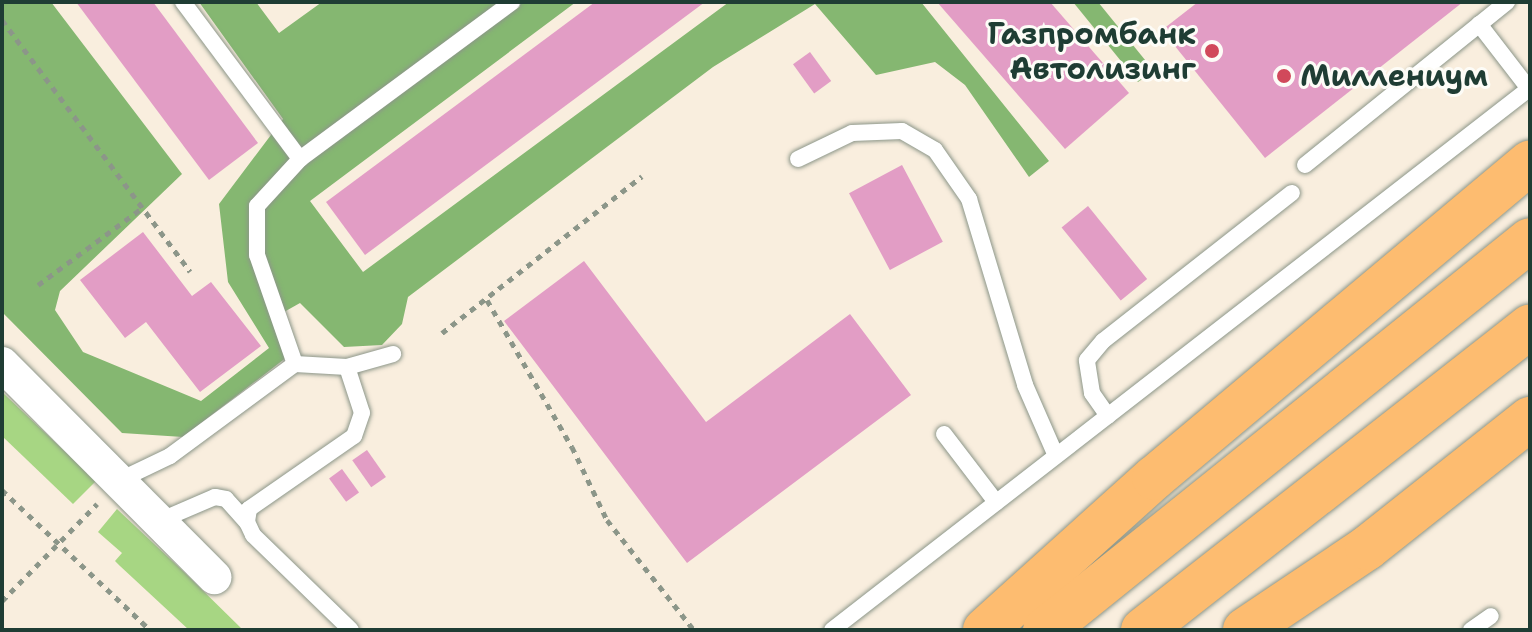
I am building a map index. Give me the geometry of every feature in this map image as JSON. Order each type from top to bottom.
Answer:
[{"type":"main road","points":[[985,630],[1154,478],[1530,163]]},
{"type":"main road","points":[[1045,630],[1530,240]]},
{"type":"main road","points":[[1143,630],[1530,327]]},
{"type":"main road","points":[[1245,630],[1367,548],[1530,419]]},
{"type":"street","points":[[2,364],[214,577]]},
{"type":"lane","points":[[183,2],[300,159]]},
{"type":"lane","points":[[295,364],[257,255],[257,206],[300,159],[512,2]]},
{"type":"lane","points":[[1305,165],[1507,2]]},
{"type":"lane","points":[[832,630],[1530,88],[1479,24]]},
{"type":"lane","points":[[798,159],[852,133],[902,131],[935,150],[969,199],[1025,385],[1056,456]]},
{"type":"lane","points":[[1108,416],[1092,393],[1087,360],[1103,341],[1292,193]]},
{"type":"lane","points":[[120,480],[170,456],[295,364],[347,367],[393,354]]},
{"type":"lane","points":[[247,522],[249,509],[354,436],[362,413],[347,367]]},
{"type":"lane","points":[[944,434],[996,502]]},
{"type":"lane","points":[[159,521],[215,497],[226,499],[247,522],[253,535],[351,630]]},
{"type":"lane","points":[[1471,630],[1491,616]]},
{"type":"path","points":[[2,20],[190,271]]},
{"type":"path","points":[[442,333],[642,176]]},
{"type":"path","points":[[38,285],[142,208]]},
{"type":"path","points":[[487,300],[572,447],[607,520],[694,630]]},
{"type":"path","points":[[2,601],[120,480]]},
{"type":"path","points":[[2,490],[150,630]]},
{"type":"green space","points":[[2,2],[51,2],[182,174],[60,291],[55,310],[83,352],[201,401],[269,348],[228,282],[219,204],[283,119],[199,2],[256,2],[279,33],[322,2],[576,2],[310,201],[363,272],[729,2],[921,2],[1049,161],[1029,177],[965,85],[935,62],[876,75],[815,4],[713,67],[408,297],[402,324],[382,345],[344,347],[300,303],[284,312],[287,357],[183,437],[122,433],[2,312]]},
{"type":"green space","points":[[1073,2],[1098,2],[1154,71],[1138,82]]},
{"type":"green space","points":[[2,392],[96,481],[73,504],[2,436]]},
{"type":"green space","points":[[117,509],[243,630],[189,630],[120,566],[115,561],[122,553],[98,532]]},
{"type":"building","points":[[76,2],[153,2],[258,143],[209,180]]},
{"type":"building","points":[[595,2],[705,2],[365,255],[326,202]]},
{"type":"building","points":[[937,2],[1050,2],[1129,93],[1065,149]]},
{"type":"building","name":"Миллениум","points":[[1198,2],[1463,2],[1265,158],[1162,30]]},
{"type":"building","points":[[810,52],[831,81],[814,93],[793,64]]},
{"type":"building","points":[[902,165],[943,242],[890,270],[849,193]]},
{"type":"building","points":[[1088,206],[1147,279],[1121,300],[1062,227]]},
{"type":"building","points":[[143,232],[192,296],[211,282],[261,346],[200,392],[146,322],[125,338],[80,280]]},
{"type":"building","points":[[584,261],[706,422],[850,314],[911,395],[687,563],[504,321]]},
{"type":"building","points":[[367,450],[386,477],[371,487],[352,460]]},
{"type":"building","points":[[342,469],[359,492],[346,502],[329,478]]},
{"type":"place","name":"Газпромбанк Автолизинг","points":[[1212,51]]},
{"type":"place","name":"Миллениум","points":[[1284,76]]}]
